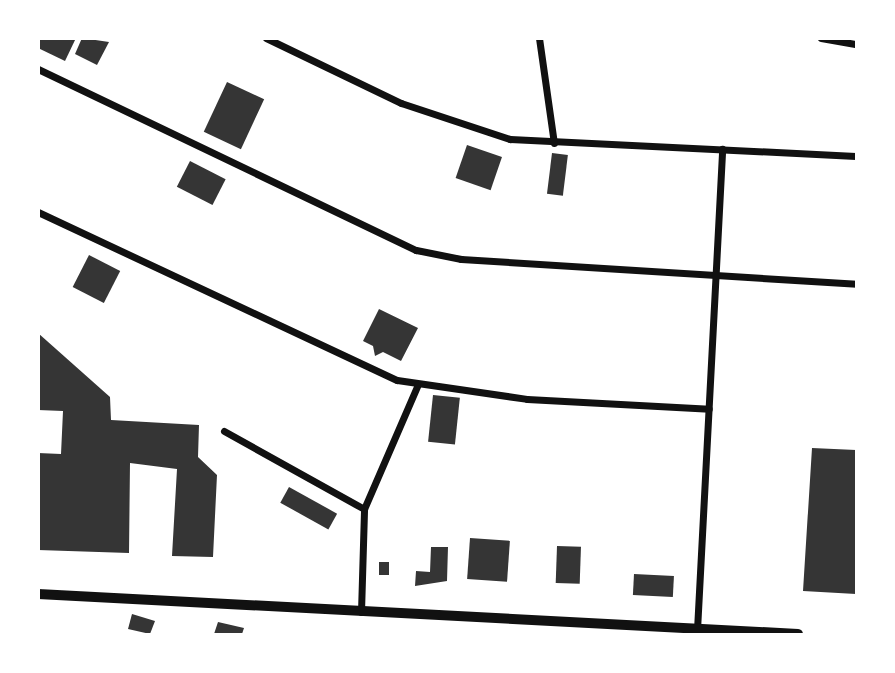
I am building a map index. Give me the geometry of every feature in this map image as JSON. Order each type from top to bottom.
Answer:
[{"type":"main road","points":[[38,594],[798,635]]},
{"type":"street","points":[[266,38],[401,103],[467,128],[554,143],[856,156]]},
{"type":"street","points":[[539,38],[554,143]]},
{"type":"street","points":[[821,38],[856,44]]},
{"type":"street","points":[[38,69],[416,250],[461,259],[856,284]]},
{"type":"street","points":[[697,631],[722,149]]},
{"type":"street","points":[[38,212],[361,366],[418,384],[527,399],[709,409]]},
{"type":"street","points":[[361,612],[365,509],[418,384]]},
{"type":"street","points":[[224,431],[365,509]]},
{"type":"building","points":[[38,38],[76,38],[65,61],[38,48]]},
{"type":"building","points":[[82,38],[109,42],[97,65],[75,54]]},
{"type":"building","points":[[227,82],[264,99],[241,149],[204,132]]},
{"type":"building","points":[[467,145],[502,157],[491,190],[456,178]]},
{"type":"building","points":[[552,153],[568,155],[563,196],[547,194]]},
{"type":"building","points":[[190,161],[226,179],[212,205],[177,187]]},
{"type":"building","points":[[89,255],[120,271],[104,303],[73,287]]},
{"type":"building","points":[[379,309],[418,328],[401,361],[383,352],[375,356],[373,346],[363,341]]},
{"type":"building","points":[[38,333],[110,397],[111,420],[199,425],[198,457],[217,475],[213,557],[172,556],[177,469],[130,463],[129,553],[38,550],[38,453],[61,454],[63,411],[38,410]]},
{"type":"building","points":[[433,395],[460,398],[455,445],[428,442]]},
{"type":"building","points":[[812,448],[856,450],[856,594],[803,591]]},
{"type":"building","points":[[289,487],[337,514],[328,529],[280,503]]},
{"type":"building","points":[[470,538],[510,541],[507,582],[467,579]]},
{"type":"building","points":[[557,546],[581,547],[580,584],[556,583]]},
{"type":"building","points":[[431,547],[448,547],[447,581],[415,586],[416,571],[430,572]]},
{"type":"building","points":[[379,562],[389,562],[389,575],[379,575]]},
{"type":"building","points":[[634,574],[674,576],[673,597],[633,595]]},
{"type":"building","points":[[132,614],[155,621],[150,634],[128,629]]},
{"type":"building","points":[[218,622],[244,628],[242,634],[214,634]]}]
